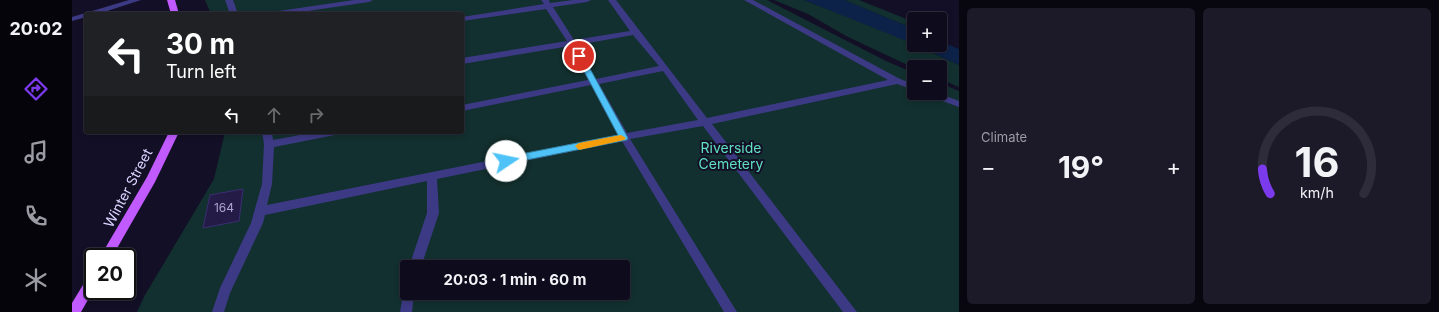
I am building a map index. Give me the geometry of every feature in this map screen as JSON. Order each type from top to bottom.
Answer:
[{"type":"main road","points":[[171,0],[174,12]]},
{"type":"main road","name":"Winter Street","points":[[111,248],[144,192],[173,134]]},
{"type":"main road","points":[[74,312],[84,295]]},
{"type":"lane","points":[[97,12],[137,0]]},
{"type":"lane","points":[[229,0],[233,12]]},
{"type":"lane","points":[[286,12],[368,0]]},
{"type":"lane","points":[[464,19],[547,3],[587,0]]},
{"type":"lane","points":[[612,0],[850,312]]},
{"type":"lane","points":[[748,0],[897,81],[907,85]]},
{"type":"lane","points":[[547,3],[572,42],[593,84],[624,138],[731,312]]},
{"type":"lane","points":[[72,19],[84,16]]},
{"type":"lane","points":[[464,61],[635,32]]},
{"type":"lane","points":[[464,108],[593,84],[665,68]]},
{"type":"lane","points":[[260,211],[705,122],[897,81]]},
{"type":"lane","points":[[947,100],[959,104]]},
{"type":"lane","points":[[218,312],[224,292],[257,223],[267,184],[269,144],[266,134]]},
{"type":"lane","points":[[269,144],[324,134]]},
{"type":"lane","points":[[417,260],[433,213],[432,176]]},
{"type":"lane","points":[[406,312],[407,300]]},
{"type":"green space","name":"Riverside Cemetery","points":[[205,0],[767,0],[886,61],[907,70],[907,100],[947,100],[947,86],[959,91],[959,312],[137,312],[145,295],[214,179],[225,134],[464,134],[464,12],[210,12]]},
{"type":"green space","points":[[774,0],[804,0],[907,41],[907,52],[931,52],[959,65],[959,87],[947,82],[947,60],[907,60],[907,65],[846,36],[808,14]]},
{"type":"green space","points":[[844,0],[859,0],[907,19],[907,26]]},
{"type":"water","points":[[804,0],[844,0],[907,26],[907,41]]},
{"type":"water","points":[[947,44],[959,49],[959,65],[932,52],[947,52]]},
{"type":"building","points":[[243,189],[239,221],[203,228],[210,195]]},
{"type":"slow traffic","points":[[579,146],[621,138]]},
{"type":"route","points":[[506,161],[624,138],[579,56]]}]
